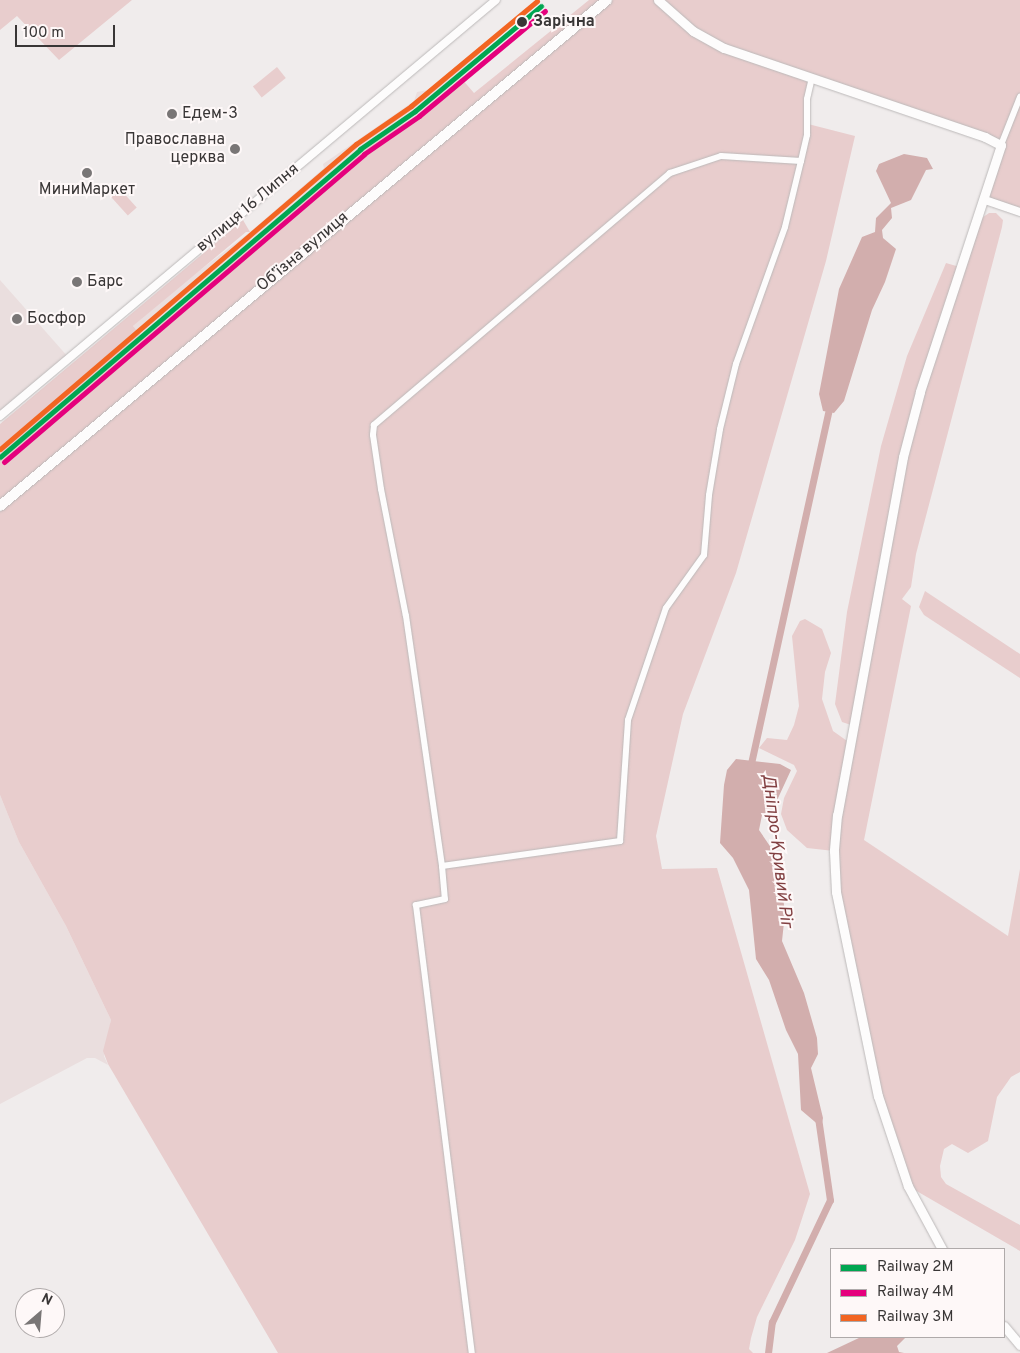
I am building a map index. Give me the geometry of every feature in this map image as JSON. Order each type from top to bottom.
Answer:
[{"type":"main road","name":"Обʼїзна вулиця","points":[[0,506],[608,0]]},
{"type":"main road","points":[[658,0],[707,40],[985,137],[1001,145],[985,200],[920,392],[903,457],[837,815],[834,851],[836,892],[878,1096],[908,1186],[941,1248]]},
{"type":"main road","points":[[1005,1327],[1020,1344]]},
{"type":"street","name":"вулиця 16 Липня","points":[[0,416],[496,0]]},
{"type":"street","points":[[442,866],[620,841],[628,720],[666,608],[704,555],[711,485],[734,373],[785,227],[801,161],[812,78]]},
{"type":"street","points":[[1001,145],[1020,97]]},
{"type":"street","points":[[472,1353],[416,905],[445,899],[442,866],[407,625],[381,489],[374,425],[670,173],[721,156],[801,161]]},
{"type":"street","points":[[985,200],[1020,212]]},
{"type":"shaded area","points":[[0,0],[132,0],[59,60],[17,16],[0,30]]},
{"type":"shaded area","points":[[589,0],[1020,0],[1020,212],[985,200],[1001,145],[812,79],[808,124],[855,136],[826,261],[736,573],[683,714],[656,836],[662,869],[717,868],[810,1194],[795,1240],[757,1317],[749,1349],[753,1353],[278,1353],[108,1064],[103,1051],[111,1020],[66,926],[19,842],[0,795],[0,424],[243,220],[250,232],[246,232],[133,326],[143,338],[327,181],[330,183],[333,175],[370,144],[426,110],[461,78],[474,93]]},
{"type":"shaded area","points":[[479,47],[487,48],[486,56],[426,110],[370,144],[333,175],[330,183],[326,181],[143,338],[133,326],[178,287],[250,232],[324,168],[323,164],[414,101],[417,92],[428,90]]},
{"type":"shaded area","points":[[277,67],[286,78],[262,97],[253,87]]},
{"type":"shaded area","points":[[904,154],[927,158],[933,169],[926,170],[911,200],[891,208],[892,218],[882,230],[883,238],[896,249],[885,282],[872,310],[844,401],[834,413],[823,411],[819,394],[839,289],[862,237],[875,232],[876,218],[891,203],[876,171],[879,164]]},
{"type":"shaded area","points":[[120,189],[137,208],[128,216],[111,197]]},
{"type":"shaded area","points":[[989,213],[996,213],[1003,220],[1002,227],[916,554],[911,587],[902,599],[911,606],[864,840],[1008,936],[1020,869],[1020,1072],[1011,1077],[997,1097],[988,1141],[968,1153],[952,1144],[944,1149],[940,1166],[941,1177],[946,1184],[1020,1225],[1020,1251],[908,1186],[855,994],[834,851],[807,848],[787,830],[781,814],[784,798],[797,771],[794,765],[759,748],[767,738],[787,740],[794,725],[799,706],[792,636],[800,621],[805,619],[822,629],[831,653],[825,672],[822,699],[833,731],[850,743],[854,726],[842,722],[835,704],[847,612],[881,446],[907,356],[946,263],[963,268],[979,220]]},
{"type":"shaded area","name":"Босфор","points":[[0,280],[69,358],[0,416]]},
{"type":"shaded area","points":[[925,591],[1020,654],[1020,678],[924,615],[919,607]]},
{"type":"shaded area","points":[[736,759],[780,764],[791,770],[773,809],[762,815],[759,830],[776,855],[775,863],[780,873],[785,913],[782,941],[804,993],[817,1038],[818,1054],[811,1068],[823,1118],[821,1127],[801,1110],[798,1054],[786,1030],[769,980],[756,959],[749,890],[733,858],[720,843],[724,785],[727,770]]},
{"type":"shaded area","points":[[0,795],[19,842],[66,926],[111,1020],[104,1056],[108,1065],[95,1058],[87,1058],[0,1104]]},
{"type":"shaded area","points":[[859,1338],[905,1338],[897,1346],[899,1352],[904,1353],[827,1353]]},
{"type":"waterway","name":"Дніпро-Кривий Ріг","points":[[750,768],[830,405]]},
{"type":"waterway","name":"Дніпро-Кривий Ріг","points":[[768,1353],[772,1322],[830,1200],[818,1118]]},
{"type":"rail line","name":"3М","points":[[0,449],[356,144],[411,106],[537,1]]},
{"type":"rail line","name":"2М","points":[[0,457],[360,149],[415,111],[541,6]]},
{"type":"rail line","name":"4М","points":[[4,462],[364,154],[419,116],[545,11]]},
{"type":"place","name":"Зарічна","points":[[522,22]]},
{"type":"place","name":"Едем-3","points":[[172,114]]},
{"type":"place","name":"Православна церква","points":[[235,149]]},
{"type":"place","name":"МиниМаркет","points":[[87,173]]},
{"type":"place","name":"Барс","points":[[77,282]]},
{"type":"place","name":"Босфор","points":[[17,319]]}]
